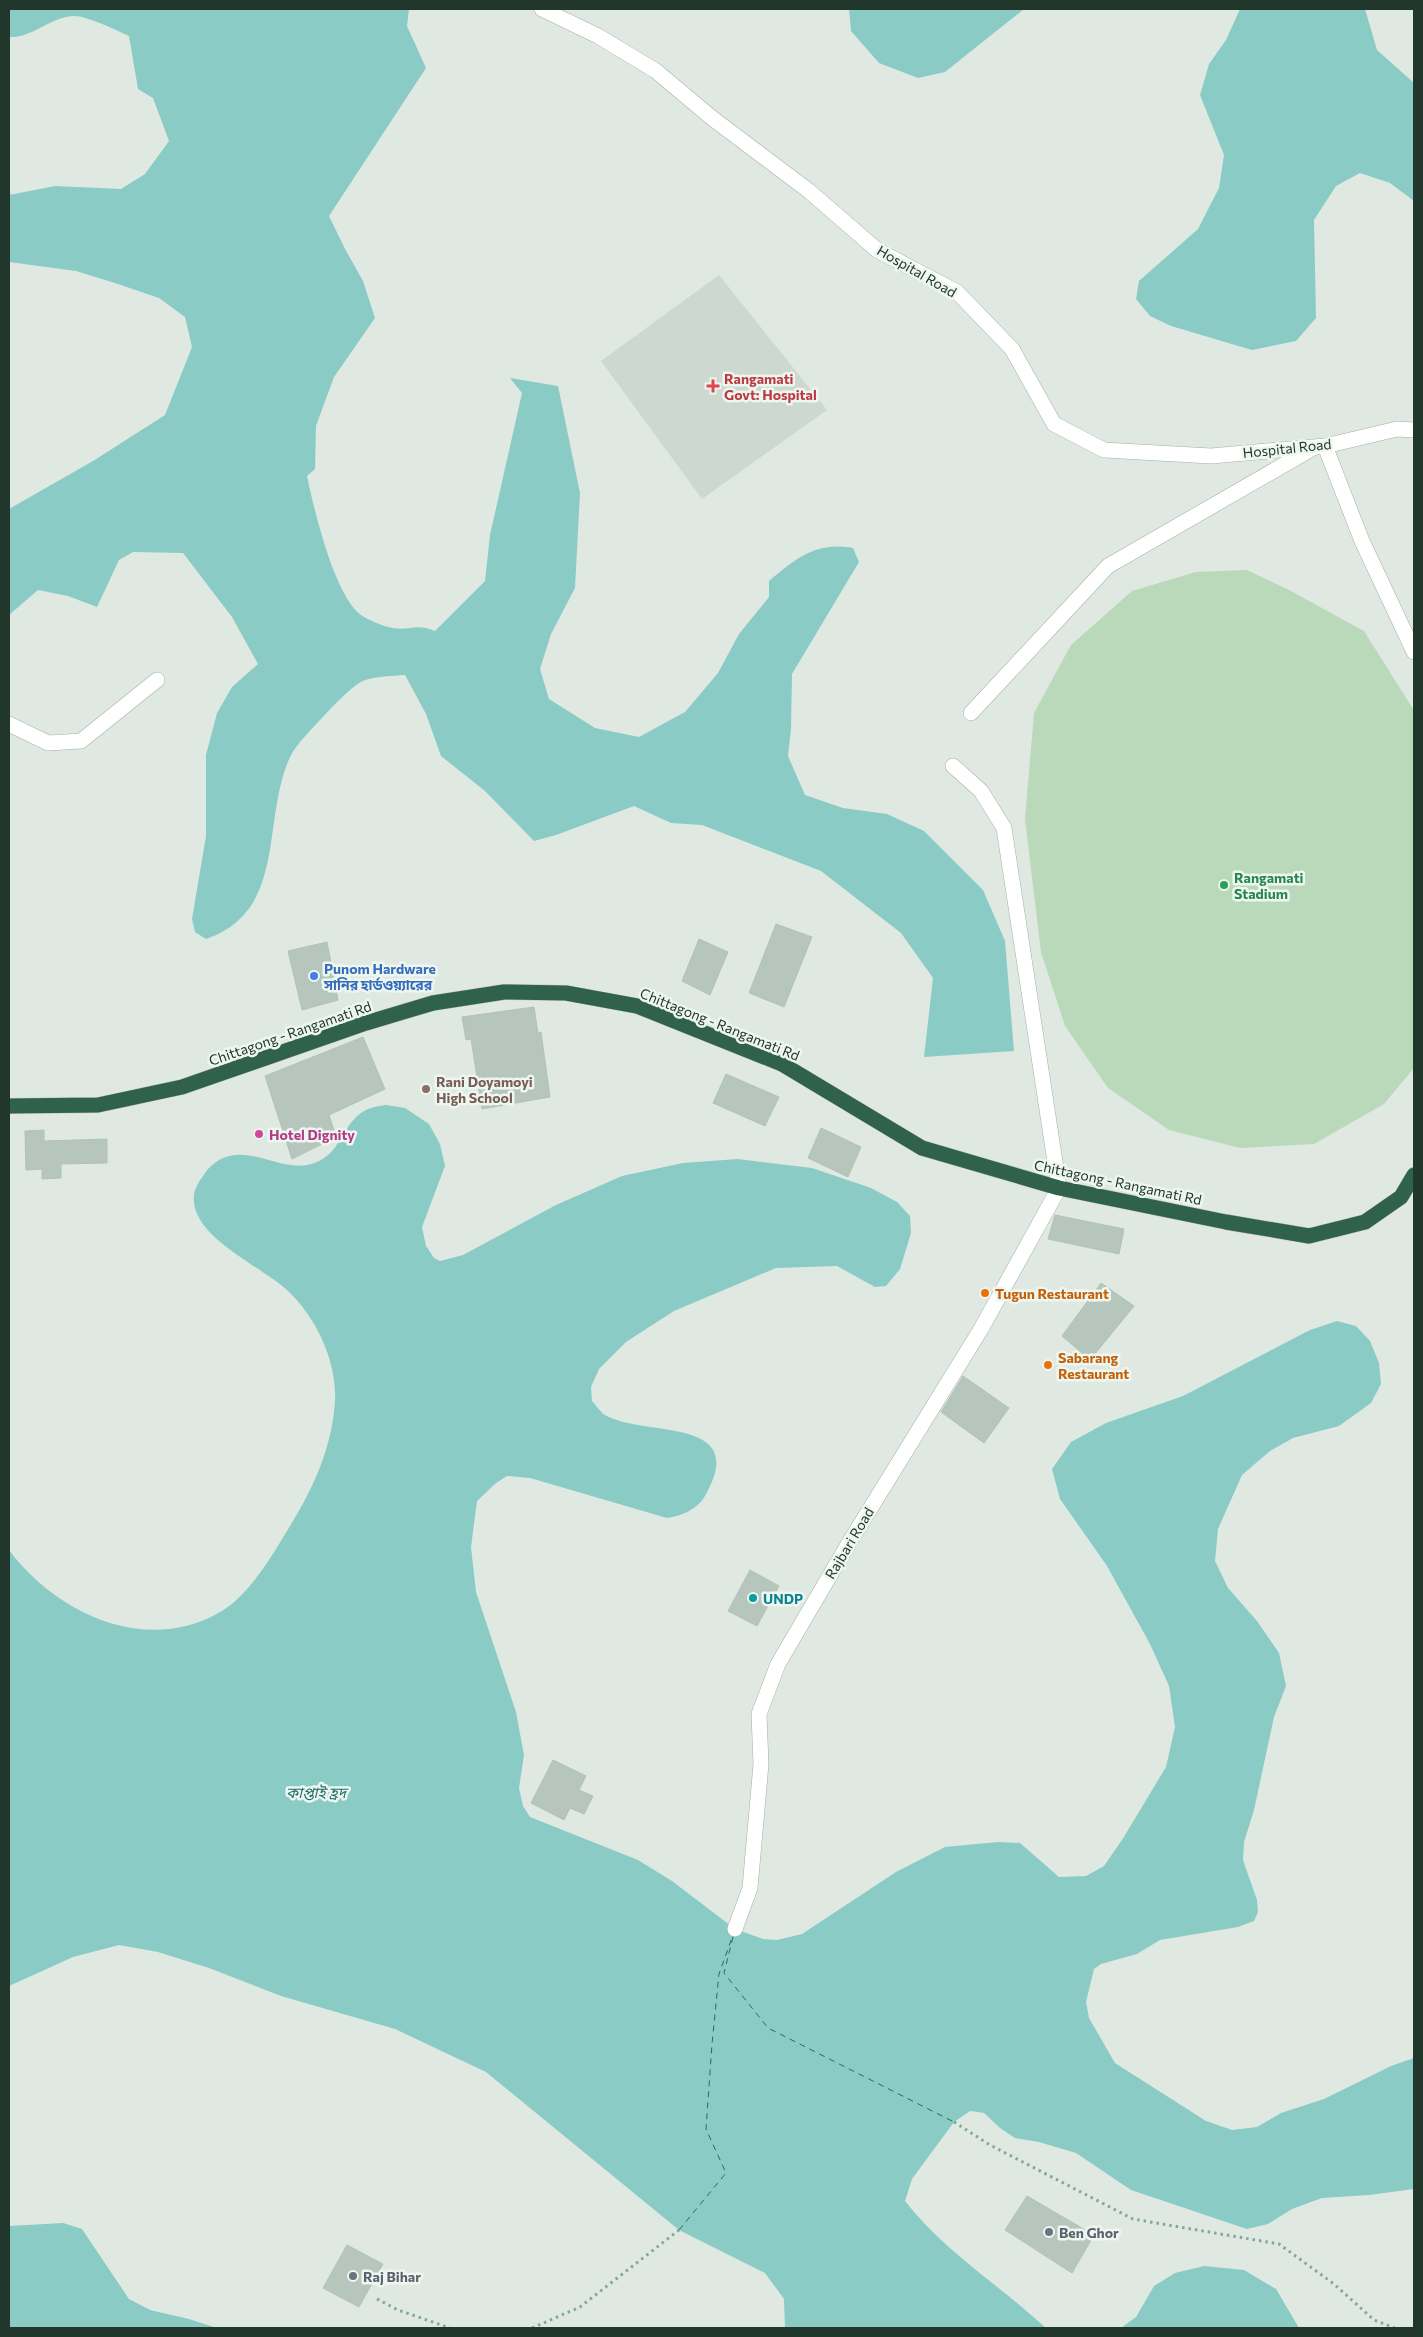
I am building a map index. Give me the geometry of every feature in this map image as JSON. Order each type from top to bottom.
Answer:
[{"type":"highway","name":"Chittagong - Rangamati Rd","points":[[9,1106],[98,1105],[182,1087],[366,1023],[433,1003],[504,992],[566,992],[637,1006],[782,1064],[922,1148],[1059,1188],[1226,1222],[1309,1236],[1365,1222],[1401,1197],[1414,1175]]},
{"type":"street","name":"Hospital Road","points":[[542,9],[598,36],[656,71],[712,118],[809,190],[877,250],[957,292],[1012,349],[1054,424],[1104,450],[1211,456],[1321,446],[1397,429],[1414,430]]},
{"type":"street","points":[[971,713],[1108,566],[1321,446],[1362,541],[1414,652]]},
{"type":"street","points":[[9,724],[17,726],[48,743],[81,741],[157,680]]},
{"type":"street","points":[[953,766],[981,791],[1004,828],[1059,1188]]},
{"type":"street","name":"Rajbari Road","points":[[735,1929],[750,1888],[761,1764],[759,1714],[778,1664],[854,1534],[981,1329],[1059,1188]]},
{"type":"path","points":[[954,2122],[990,2145],[1133,2219],[1279,2244],[1334,2284],[1374,2320],[1395,2328]]},
{"type":"path","points":[[532,2328],[580,2307],[678,2230]]},
{"type":"path","points":[[377,2299],[398,2310],[450,2328]]},
{"type":"shaded area","name":"Rangamati Govt: Hospital","points":[[719,275],[827,410],[702,499],[601,361]]},
{"type":"green space","name":"Rangamati Stadium","points":[[1247,570],[1289,590],[1364,631],[1413,709],[1414,1068],[1384,1104],[1314,1144],[1240,1148],[1169,1130],[1108,1088],[1065,1026],[1041,952],[1025,819],[1034,713],[1071,645],[1132,591],[1196,572]]},
{"type":"water","points":[[9,9],[409,9],[407,26],[426,68],[329,216],[363,281],[375,318],[334,377],[316,426],[315,469],[307,476],[326,550],[342,589],[351,605],[361,615],[386,626],[404,629],[418,627],[435,631],[485,581],[490,535],[522,393],[510,378],[558,386],[580,493],[575,588],[551,634],[540,669],[549,699],[595,728],[639,737],[685,712],[718,673],[739,634],[769,597],[769,581],[797,559],[817,550],[828,547],[853,548],[859,562],[792,674],[791,729],[788,756],[805,795],[843,808],[887,814],[924,831],[983,890],[1005,941],[1014,1051],[924,1057],[933,978],[901,933],[821,871],[702,825],[671,823],[634,806],[556,835],[534,841],[485,791],[441,756],[426,714],[405,675],[384,676],[359,683],[335,704],[300,742],[290,757],[281,782],[268,861],[261,886],[250,908],[232,926],[206,939],[195,932],[192,919],[206,836],[206,755],[217,713],[232,687],[258,664],[232,617],[183,553],[133,552],[119,560],[97,607],[68,596],[38,590],[9,615],[9,509],[93,461],[165,415],[192,347],[185,317],[159,298],[76,271],[9,262],[9,195],[55,186],[121,189],[145,174],[169,141],[153,98],[138,89],[129,36],[94,21],[74,16],[58,20],[25,35],[9,37]]},
{"type":"water","points":[[849,9],[1024,9],[945,72],[918,78],[879,63],[851,31]]},
{"type":"water","points":[[1240,9],[1365,9],[1377,50],[1414,83],[1414,201],[1390,183],[1360,173],[1336,186],[1314,220],[1316,318],[1296,341],[1252,350],[1171,326],[1150,316],[1136,299],[1139,281],[1198,229],[1219,188],[1224,155],[1200,95],[1209,64],[1226,40]]},
{"type":"water","name":"কাপ্তাই হ্রদ","points":[[386,1105],[405,1108],[429,1124],[440,1144],[445,1166],[422,1227],[426,1246],[434,1258],[440,1261],[463,1255],[556,1205],[622,1176],[683,1163],[738,1159],[812,1168],[871,1188],[897,1202],[910,1216],[911,1233],[900,1269],[886,1286],[875,1287],[837,1266],[776,1268],[674,1311],[626,1342],[599,1369],[591,1387],[592,1401],[603,1414],[623,1422],[687,1434],[704,1441],[714,1452],[716,1470],[705,1496],[693,1509],[678,1516],[667,1518],[530,1478],[507,1476],[496,1483],[477,1501],[471,1547],[476,1592],[516,1712],[524,1755],[519,1788],[523,1806],[530,1817],[638,1860],[672,1881],[735,1929],[763,1939],[777,1940],[802,1934],[896,1872],[945,1847],[998,1842],[1020,1843],[1059,1877],[1086,1876],[1104,1866],[1166,1767],[1175,1727],[1169,1686],[1150,1644],[1107,1566],[1060,1499],[1052,1469],[1071,1442],[1106,1423],[1183,1396],[1310,1330],[1337,1321],[1356,1326],[1370,1341],[1379,1363],[1381,1384],[1371,1403],[1339,1426],[1293,1438],[1270,1451],[1242,1475],[1218,1529],[1215,1561],[1228,1588],[1257,1621],[1279,1653],[1286,1686],[1274,1717],[1254,1810],[1244,1842],[1243,1860],[1257,1900],[1258,1912],[1254,1921],[1238,1927],[1160,1940],[1137,1954],[1101,1964],[1094,1969],[1086,2002],[1089,2018],[1115,2063],[1206,2121],[1232,2130],[1257,2127],[1281,2113],[1324,2099],[1391,2066],[1414,2058],[1414,2189],[1369,2195],[1322,2198],[1292,2209],[1268,2224],[1247,2229],[1131,2190],[1076,2153],[1039,2142],[1015,2138],[1000,2128],[984,2113],[970,2111],[954,2122],[912,2179],[905,2201],[937,2236],[1046,2328],[785,2328],[784,2299],[765,2273],[679,2230],[486,2072],[395,2029],[281,1996],[209,1968],[158,1952],[119,1945],[73,1957],[9,1986],[9,1550],[29,1573],[52,1593],[78,1609],[105,1621],[134,1628],[164,1629],[193,1624],[222,1611],[252,1584],[299,1511],[314,1481],[330,1434],[335,1401],[335,1386],[323,1341],[307,1313],[287,1290],[214,1237],[203,1224],[195,1210],[194,1195],[208,1169],[220,1160],[232,1155],[256,1157],[294,1166],[307,1165],[319,1161],[334,1148],[357,1116],[368,1109]]},
{"type":"water","points":[[63,2223],[82,2229],[129,2299],[150,2310],[217,2328],[9,2328],[9,2226]]},
{"type":"water","points":[[1204,2266],[1244,2270],[1276,2289],[1299,2328],[1121,2328],[1136,2317],[1154,2286],[1175,2273]]},
{"type":"building","points":[[776,924],[812,937],[784,1007],[749,993]]},
{"type":"building","points":[[699,939],[728,952],[710,995],[682,981]]},
{"type":"building","name":"Punom Hardware সানির হার্ডওয়্যারের","points":[[327,942],[338,1000],[302,1010],[288,951]]},
{"type":"building","points":[[534,1007],[538,1033],[541,1032],[550,1097],[482,1109],[471,1039],[466,1040],[462,1017]]},
{"type":"building","points":[[363,1037],[385,1089],[329,1115],[336,1137],[292,1159],[265,1076]]},
{"type":"building","points":[[726,1074],[779,1097],[765,1126],[713,1103]]},
{"type":"building","points":[[821,1128],[861,1147],[848,1177],[808,1158]]},
{"type":"building","points":[[44,1130],[44,1141],[107,1139],[107,1163],[61,1164],[61,1178],[42,1179],[42,1169],[26,1170],[25,1131]]},
{"type":"building","points":[[1055,1215],[1124,1229],[1119,1254],[1048,1239]]},
{"type":"building","points":[[1101,1283],[1134,1306],[1090,1360],[1062,1336]]},
{"type":"building","points":[[963,1376],[1009,1408],[984,1443],[941,1412]]},
{"type":"building","name":"UNDP","points":[[750,1570],[779,1586],[757,1626],[728,1611]]},
{"type":"building","points":[[553,1760],[586,1776],[579,1790],[593,1796],[584,1814],[570,1808],[564,1820],[531,1803]]},
{"type":"building","name":"Ben Ghor","points":[[1027,2196],[1094,2235],[1072,2273],[1005,2230]]},
{"type":"building","name":"Raj Bihar","points":[[347,2245],[383,2264],[359,2307],[323,2288]]},
{"type":"ferry route","points":[[679,2230],[726,2173],[706,2129],[719,1974],[733,1935]]},
{"type":"ferry route","points":[[733,1937],[724,1973],[768,2028],[954,2122]]},
{"type":"place","name":"Rangamati Govt: Hospital","points":[[713,386]]},
{"type":"place","name":"Rangamati Stadium","points":[[1224,885]]},
{"type":"place","name":"Punom Hardware সানির হার্ডওয়্যারের","points":[[314,976]]},
{"type":"place","name":"Rani Doyamoyi High School","points":[[426,1089]]},
{"type":"place","name":"Hotel Dignity","points":[[259,1134]]},
{"type":"place","name":"Tugun Restaurant","points":[[985,1293]]},
{"type":"place","name":"Sabarang Restaurant","points":[[1048,1365]]},
{"type":"place","name":"UNDP","points":[[753,1598]]},
{"type":"place","name":"Ben Ghor","points":[[1049,2232]]},
{"type":"place","name":"Raj Bihar","points":[[353,2276]]}]
